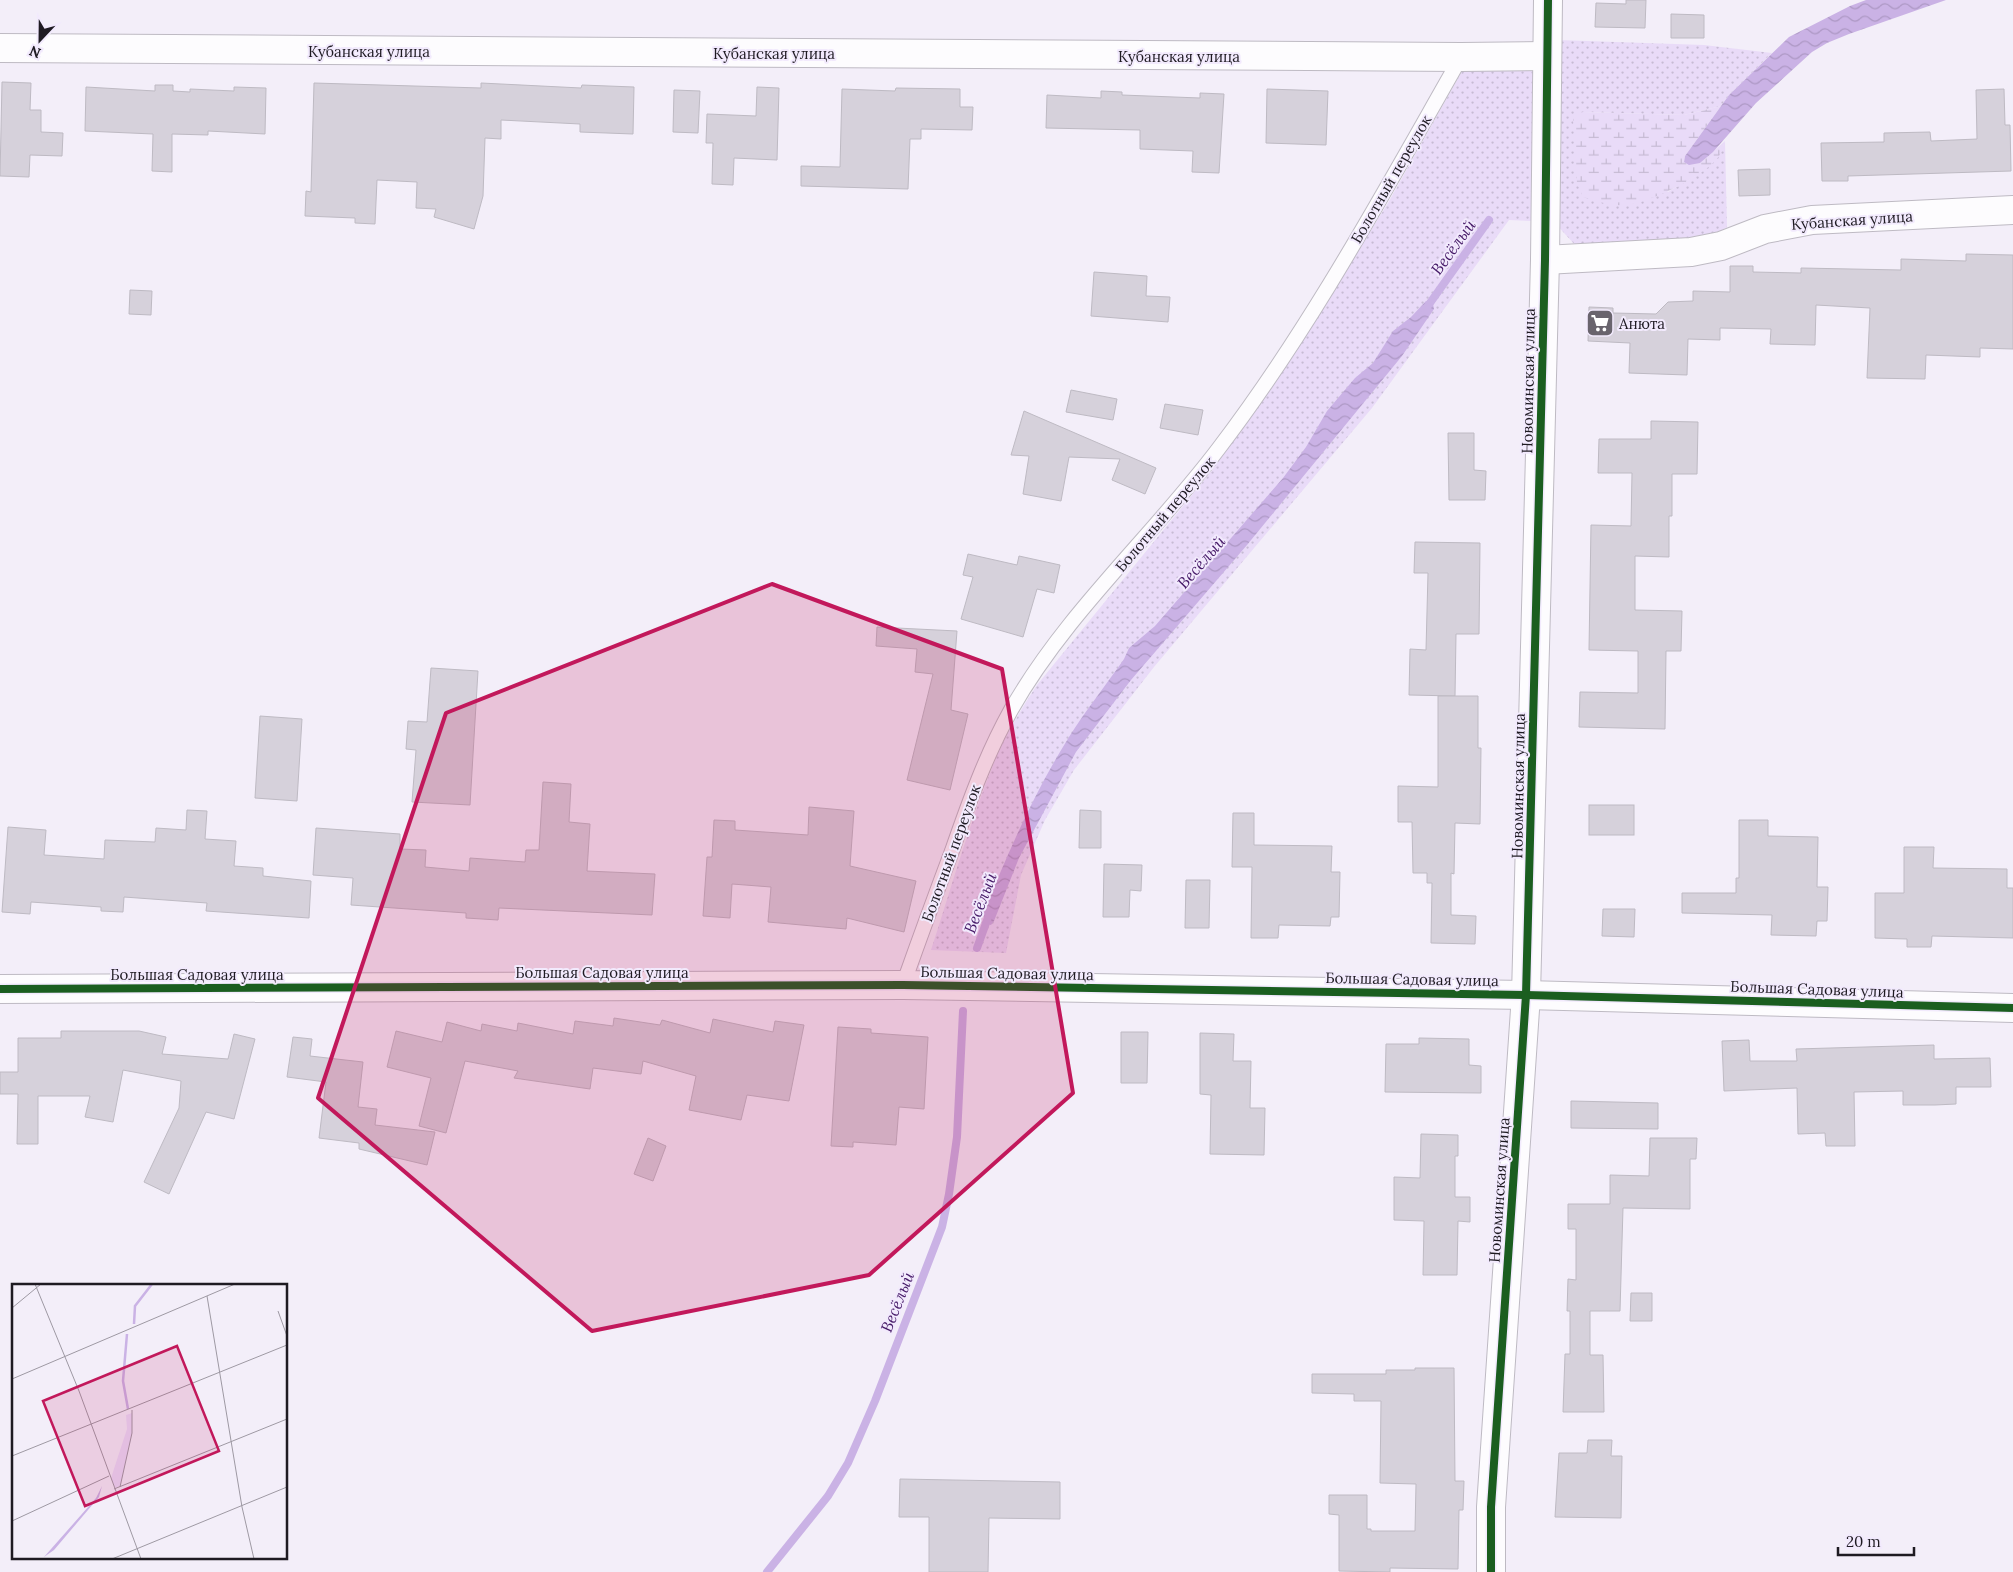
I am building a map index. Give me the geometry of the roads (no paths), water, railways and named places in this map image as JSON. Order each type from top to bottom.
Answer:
[{"type":"street","name":"Новоминская улица","points":[[1491,1572],[1491,1507],[1526,995],[1545,260],[1548,0]]},
{"type":"street","name":"Кубанская улица","points":[[0,48],[1547,56]]},
{"type":"street","name":"Кубанская улица","points":[[1545,260],[1691,252],[1722,246],[1765,229],[1812,220],[2013,210]]},
{"type":"street","name":"Большая Садовая улица","points":[[0,989],[903,985],[1526,995],[2013,1008]]},
{"type":"lane","name":"Болотный переулок","points":[[903,985],[975,786],[990,750],[1026,686],[1088,604],[1219,449],[1341,265],[1461,57]]},
{"type":"water","points":[[1866,0],[1946,0],[1849,34],[1827,43],[1812,52],[1756,103],[1713,152],[1700,163],[1689,165],[1684,162],[1685,156],[1729,95],[1789,37],[1850,6]]},
{"type":"water","points":[[1426,301],[1433,304],[1434,309],[1402,356],[1247,545],[1131,680],[1076,752],[1019,858],[994,921],[991,925],[987,924],[983,915],[1033,802],[1069,737],[1124,659],[1129,648],[1155,626],[1283,478],[1306,447],[1327,411],[1355,378],[1373,363],[1393,331],[1411,317]]},
{"type":"waterway","name":"Весёлый","points":[[1425,310],[1489,220]]},
{"type":"waterway","name":"Весёлый","points":[[977,948],[990,912]]},
{"type":"waterway","name":"Весёлый","points":[[767,1572],[828,1496],[848,1463],[875,1401],[942,1227],[957,1137],[963,1011]]},
{"type":"place","name":"Анюта","points":[[1600,323]]}]
